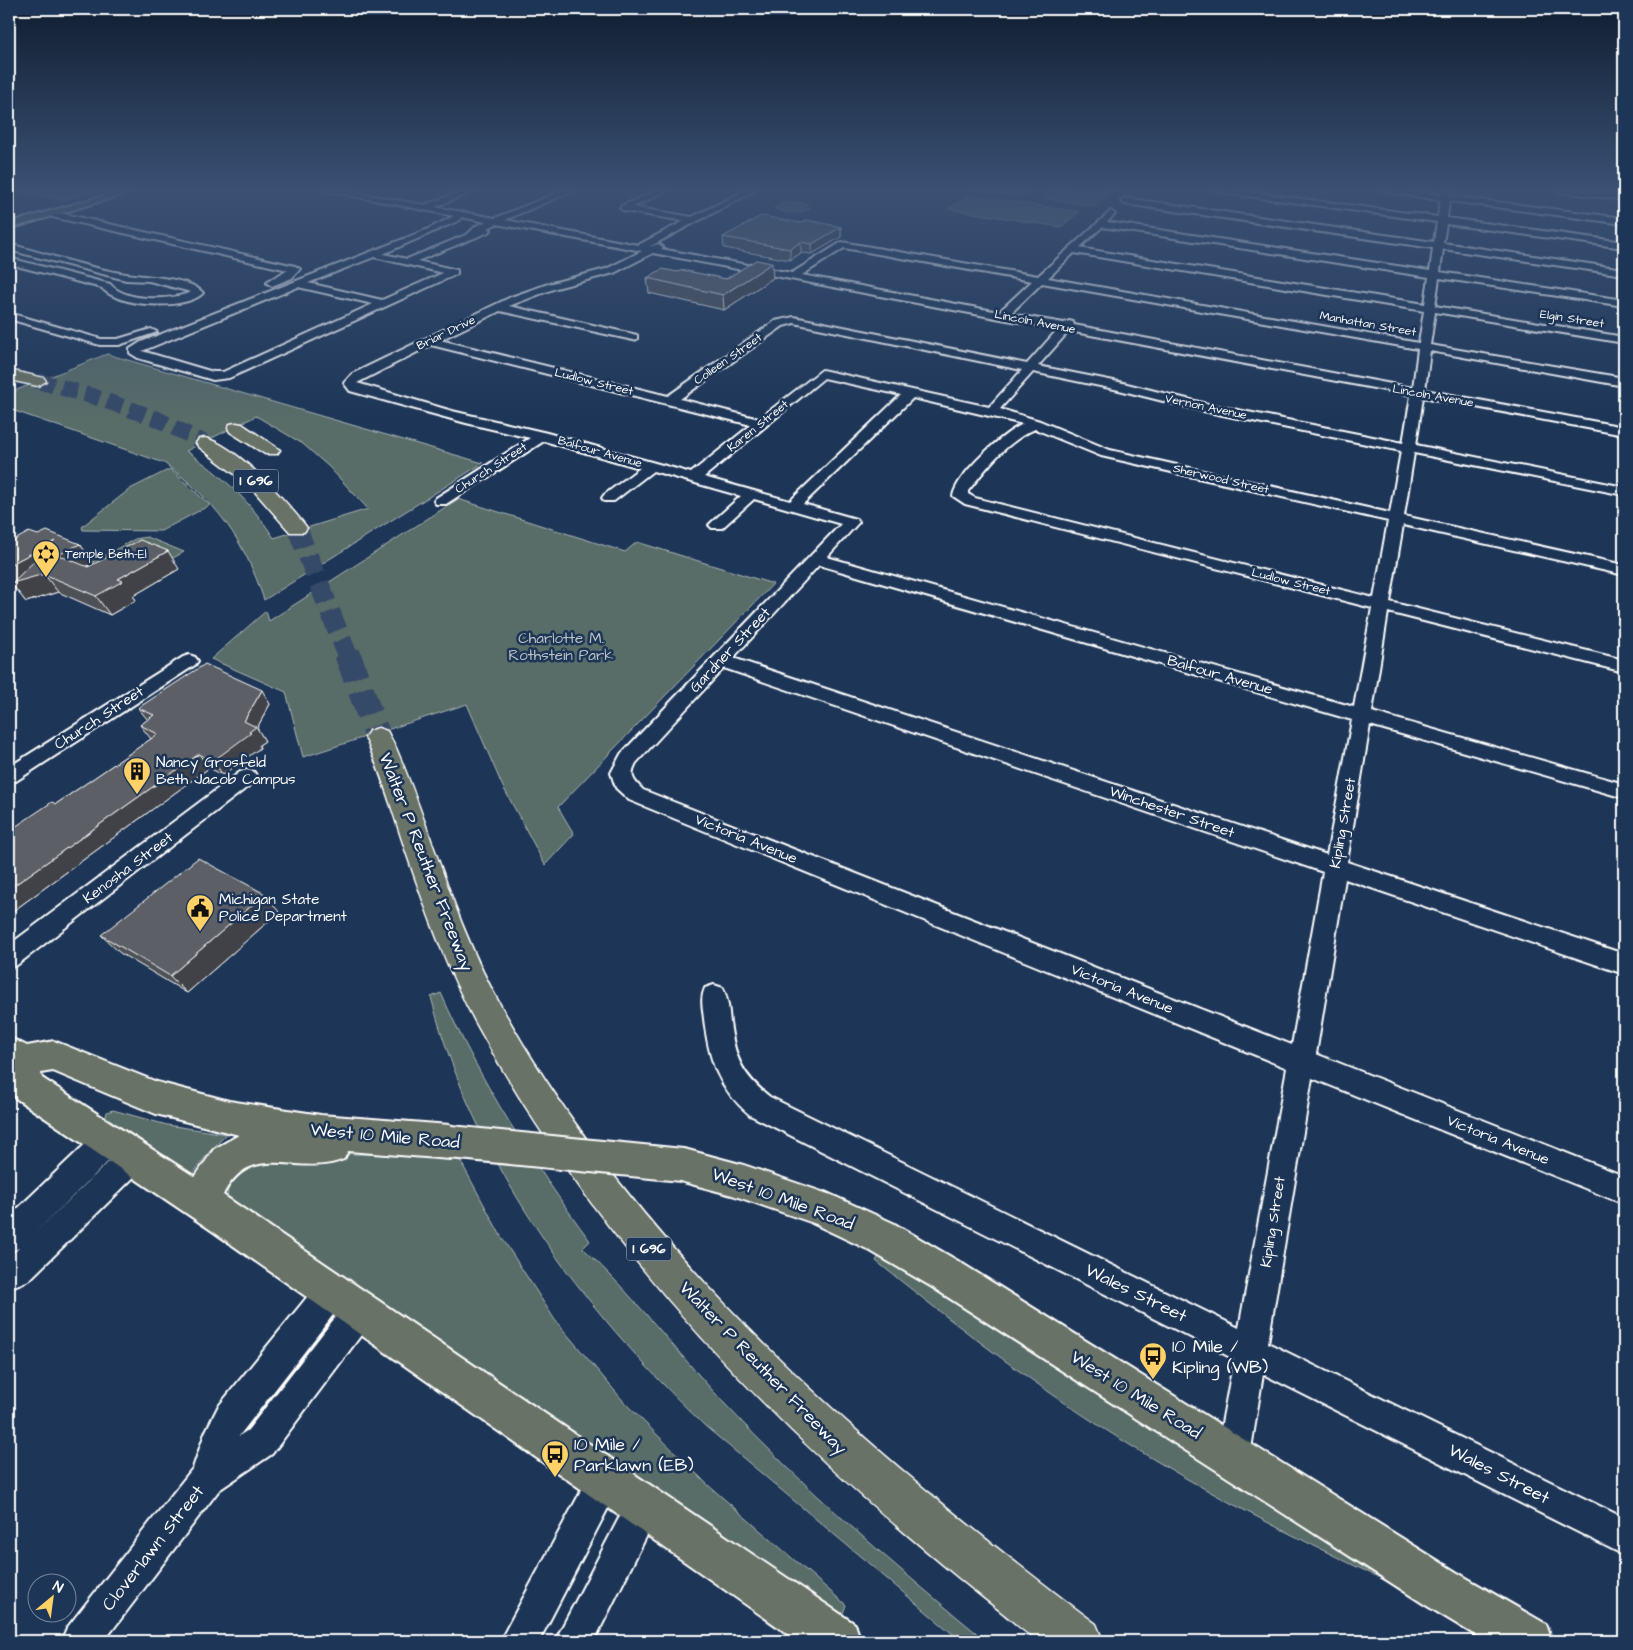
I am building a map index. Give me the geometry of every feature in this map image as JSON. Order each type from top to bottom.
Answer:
[{"type":"highway","points":[[9,374],[38,381]]},
{"type":"highway","name":"I 696","points":[[236,428],[270,450]]},
{"type":"highway","name":"I 696","points":[[205,443],[236,464],[262,486],[296,528]]},
{"type":"highway","name":"Walter P Reuther Freeway","points":[[378,737],[390,762],[436,895],[470,976],[491,1019],[551,1117],[620,1214],[684,1290],[731,1341],[852,1459],[998,1580],[1079,1641]]},
{"type":"main road","name":"West 10 Mile Road","points":[[838,1641],[201,1202],[26,1086],[16,1056],[54,1056],[156,1098],[229,1117],[321,1132],[450,1142],[682,1165],[738,1180],[826,1210],[880,1236],[945,1274],[1142,1401],[1233,1455],[1440,1588],[1529,1641]]},
{"type":"main road","points":[[201,1202],[212,1178],[223,1162],[237,1152],[247,1149],[271,1146],[316,1148],[450,1142]]},
{"type":"street","points":[[32,267],[106,286],[111,292],[157,304],[174,302],[198,293],[193,289],[149,278],[126,277],[87,267]]},
{"type":"street","points":[[9,316],[100,342],[120,342],[282,279],[294,269],[285,267]]},
{"type":"street","points":[[340,267],[134,350],[142,356],[213,376],[226,376],[453,272],[430,267]]},
{"type":"street","name":"Briar Drive","points":[[350,384],[356,377],[498,306],[552,286],[619,267]]},
{"type":"street","name":"Lincoln Avenue","points":[[750,267],[1418,390],[1624,425]]},
{"type":"street","name":"Manhattan Street","points":[[795,275],[808,267]]},
{"type":"street","name":"Manhattan Street","points":[[966,267],[1624,382]]},
{"type":"street","points":[[1004,314],[1054,267]]},
{"type":"street","name":"Elgin Street","points":[[1175,267],[1624,340]]},
{"type":"street","points":[[1382,267],[1624,303]]},
{"type":"street","name":"Kipling Street","points":[[1233,1455],[1418,390],[1435,267]]},
{"type":"street","points":[[1588,267],[1624,272]]},
{"type":"street","points":[[297,284],[385,304]]},
{"type":"street","points":[[498,306],[633,337]]},
{"type":"street","name":"Vernon Avenue","points":[[788,320],[1030,368],[1203,407],[1624,491]]},
{"type":"street","name":"Colleen Street","points":[[670,401],[779,324],[788,320]]},
{"type":"street","points":[[992,411],[1067,326]]},
{"type":"street","name":"Ludlow Street","points":[[428,341],[760,424]]},
{"type":"street","name":"Sherwood Street","points":[[822,374],[992,411],[1035,424],[1069,441],[1106,453],[1624,570]]},
{"type":"street","name":"Karen Street","points":[[694,478],[822,374]]},
{"type":"street","name":"Balfour Avenue","points":[[350,384],[354,388],[504,429],[542,436],[851,522]]},
{"type":"street","name":"Lincoln Avenue","points":[[1418,390],[1624,431]]},
{"type":"street","points":[[793,506],[910,393]]},
{"type":"street","name":"Ludlow Street","points":[[1035,424],[999,444],[961,490],[960,496],[970,501],[1624,666]]},
{"type":"street","name":"Church Street","points":[[441,501],[542,436]]},
{"type":"street","points":[[609,498],[651,466]]},
{"type":"street","points":[[717,525],[751,494]]},
{"type":"street","name":"Gardner Street","points":[[622,783],[622,769],[628,759],[851,522]]},
{"type":"street","name":"Balfour Avenue","points":[[815,559],[1624,791]]},
{"type":"street","name":"Winchester Street","points":[[720,660],[1624,964]]},
{"type":"street","name":"Church Street","points":[[9,776],[189,661]]},
{"type":"street","name":"Kenosha Street","points":[[9,958],[247,777]]},
{"type":"street","name":"Victoria Avenue","points":[[622,783],[636,795],[1624,1190]]},
{"type":"street","name":"Wales Street","points":[[714,996],[723,1058],[730,1076],[747,1097],[760,1106],[1624,1537]]},
{"type":"street","points":[[9,1237],[122,1149]]},
{"type":"street","points":[[9,1273],[24,1263],[122,1149]]},
{"type":"street","name":"Cloverlawn Street","points":[[80,1641],[207,1478],[260,1442],[346,1302]]},
{"type":"street","points":[[518,1641],[605,1481]]},
{"type":"street","points":[[574,1641],[643,1507]]},
{"type":"green space","points":[[107,354],[483,463],[264,600],[247,558],[226,523],[199,492],[182,477],[164,463],[9,409],[9,393]],"holes":[[[256,416],[303,444],[329,467],[368,509],[274,538],[255,512],[223,479],[186,451]]]},
{"type":"green space","points":[[170,469],[210,505],[161,531],[83,530],[82,527],[84,525],[130,489]]},
{"type":"green space","name":"Charlotte M. Rothstein Park","points":[[458,499],[625,552],[637,542],[773,584],[558,807],[574,834],[545,865],[502,785],[467,704],[303,757],[286,692],[211,659],[266,611],[269,621]]},
{"type":"green space","points":[[147,537],[184,552],[164,563],[72,573],[135,539]]},
{"type":"green space","points":[[441,993],[490,1090],[528,1152],[590,1241],[583,1248],[637,1304],[723,1402],[785,1466],[884,1555],[986,1641],[961,1641],[705,1426],[616,1333],[575,1283],[538,1230],[504,1176],[475,1119],[450,1059],[431,997]]},
{"type":"green space","points":[[113,1110],[167,1125],[227,1134],[209,1152],[193,1174],[106,1117],[107,1112]]},
{"type":"green space","points":[[288,1152],[456,1157],[460,1160],[502,1238],[555,1320],[625,1403],[708,1485],[846,1605],[842,1616],[227,1197],[229,1182],[236,1170]]},
{"type":"green space","points":[[880,1254],[908,1269],[1409,1592],[1248,1512],[1184,1477],[1081,1414],[1011,1365],[876,1261]]},
{"type":"building","points":[[745,267],[766,267],[723,295],[647,278],[662,269],[678,272],[682,270],[726,279]]},
{"type":"building","points":[[47,531],[80,544],[58,555],[88,567],[140,540],[168,551],[118,579],[123,581],[96,596],[44,574],[12,583],[55,541],[9,565],[9,543],[29,532],[38,535]]},
{"type":"building","name":"Nancy Grosfeld Beth Jacob Campus","points":[[205,664],[262,690],[244,721],[256,727],[249,732],[251,733],[213,761],[199,754],[9,889],[9,831],[52,802],[56,804],[158,734],[140,725],[154,715],[138,708]]},
{"type":"building","name":"Michigan State Police Department","points":[[198,858],[265,894],[170,976],[101,935]]},
{"type":"tunnel","points":[[38,381],[92,396],[155,418],[205,443]]},
{"type":"tunnel","points":[[297,528],[347,654]]},
{"type":"tunnel","points":[[347,653],[378,737]]},
{"type":"place","name":"Temple Beth-El","points":[[46,578]]},
{"type":"place","name":"Nancy Grosfeld Beth Jacob Campus","points":[[137,795]]},
{"type":"place","name":"Michigan State Police Department","points":[[200,932]]},
{"type":"place","name":"10 Mile / Kipling (WB)","points":[[1153,1380]]},
{"type":"place","name":"10 Mile / Parklawn (EB)","points":[[555,1478]]}]
